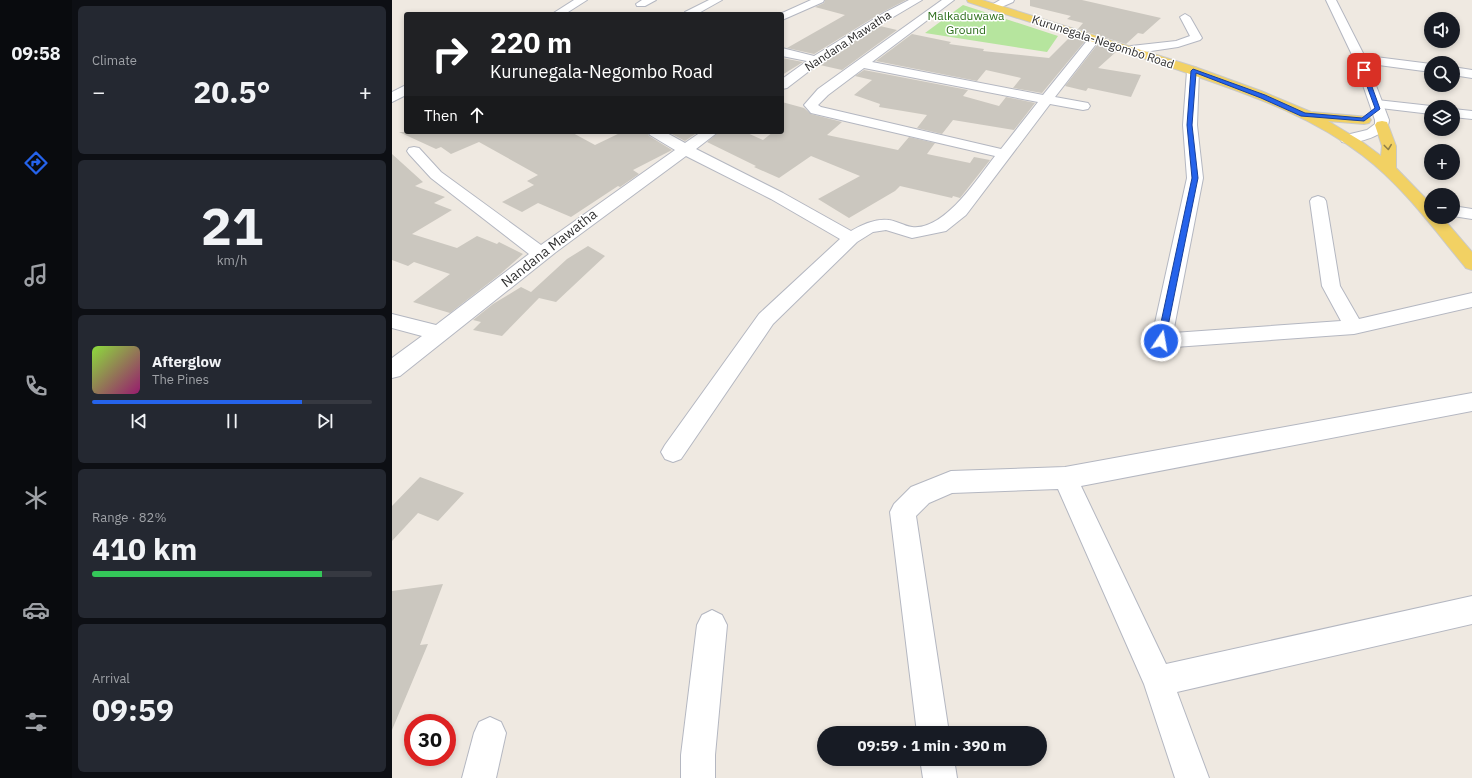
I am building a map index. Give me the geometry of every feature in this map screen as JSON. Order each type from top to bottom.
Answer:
[{"type":"main road","name":"Kurunegala-Negombo Road","points":[[972,0],[1131,50],[1263,96],[1304,115],[1348,139],[1388,169],[1424,205]]},
{"type":"main road","points":[[1304,115],[1364,120]]},
{"type":"main road","points":[[1382,125],[1389,146],[1388,169]]},
{"type":"main road","name":"Kurunegala-Negombo Road","points":[[1440,224],[1472,264]]},
{"type":"street","points":[[561,12],[582,0]]},
{"type":"street","points":[[693,12],[717,0]]},
{"type":"street","points":[[784,16],[820,0]]},
{"type":"street","name":"Nandana Mawatha","points":[[784,83],[817,60],[886,16],[916,0]]},
{"type":"street","points":[[949,0],[823,92],[811,105],[816,110],[1004,154]]},
{"type":"street","points":[[993,7],[1009,0]]},
{"type":"street","points":[[1331,0],[1360,59],[1382,125],[1372,133],[1348,139]]},
{"type":"street","points":[[1131,50],[1178,44],[1196,38],[1185,17]]},
{"type":"street","points":[[672,452],[766,319],[851,238],[868,228],[887,225],[912,233],[940,227],[960,211],[1094,39]]},
{"type":"street","points":[[784,52],[817,60]]},
{"type":"street","points":[[1360,59],[1424,67]]},
{"type":"street","points":[[862,64],[1083,106]]},
{"type":"street","points":[[1193,71],[1190,125],[1195,178],[1161,341],[1354,327],[1472,300]]},
{"type":"street","points":[[1460,72],[1472,74]]},
{"type":"street","points":[[784,84],[823,92]]},
{"type":"street","points":[[392,98],[404,89]]},
{"type":"street","points":[[1329,128],[1364,120],[1377,107],[1424,110]]},
{"type":"street","points":[[1460,114],[1472,115]]},
{"type":"street","points":[[659,134],[684,149],[777,196],[851,238]]},
{"type":"street","name":"Nandana Mawatha","points":[[392,370],[615,198],[708,134]]},
{"type":"street","points":[[414,151],[436,175],[541,254]]},
{"type":"street","points":[[1318,201],[1331,286],[1354,327]]},
{"type":"street","points":[[1460,212],[1472,214]]},
{"type":"street","points":[[392,321],[439,333]]},
{"type":"street","points":[[933,726],[903,512],[920,495],[951,482],[1065,478],[1472,402]]},
{"type":"street","points":[[1065,478],[1158,681],[1192,778]]},
{"type":"street","points":[[1158,681],[1472,610]]},
{"type":"street","points":[[698,778],[698,755],[712,626]]},
{"type":"street","points":[[479,778],[490,733]]},
{"type":"street","points":[[938,766],[940,778]]},
{"type":"green space","name":"Malkaduwawa Ground","points":[[963,5],[1058,36],[1047,52],[925,33]]},
{"type":"building","points":[[825,0],[906,0],[881,13],[814,54],[787,48],[845,15],[815,7],[824,3]]},
{"type":"building","points":[[1030,0],[1082,0],[1161,18],[1143,34],[1138,33],[1126,44],[1078,29],[1083,23],[1067,19],[1071,16],[1030,6]]},
{"type":"building","points":[[880,26],[897,30],[842,70],[820,65],[835,53]]},
{"type":"building","points":[[912,34],[951,42],[949,44],[984,49],[983,51],[1049,58],[1071,36],[1085,41],[1042,93],[1013,88],[1021,78],[986,70],[977,81],[876,61]]},
{"type":"building","points":[[1097,45],[1117,51],[1098,68],[1141,75],[1131,97],[1088,88],[1086,91],[1065,86]]},
{"type":"building","points":[[784,58],[803,62],[784,74]]},
{"type":"building","points":[[864,70],[968,90],[963,96],[999,106],[1006,97],[1035,103],[1014,130],[953,120],[942,134],[917,128],[927,115],[879,107],[880,104],[854,95],[872,80],[855,76]]},
{"type":"building","points":[[784,103],[804,108],[811,114],[842,122],[827,135],[898,150],[909,137],[935,143],[927,154],[970,163],[974,157],[990,160],[960,198],[953,196],[952,198],[900,186],[895,191],[849,218],[818,199],[860,176],[811,156],[779,178],[754,167],[756,166],[707,142],[717,134],[750,134],[763,140],[770,134],[784,134]]},
{"type":"building","points":[[399,132],[404,132],[404,134],[575,134],[595,145],[618,134],[648,134],[672,150],[633,170],[639,174],[571,217],[538,203],[522,212],[502,202],[534,185],[527,181],[538,175],[479,142],[451,154],[441,147],[436,149]]},
{"type":"building","points":[[672,134],[695,134],[685,141]]},
{"type":"building","points":[[392,154],[423,182],[415,186],[445,197],[434,203],[452,210],[412,234],[457,248],[477,236],[497,244],[499,242],[523,254],[499,275],[450,313],[413,302],[450,274],[414,262],[408,266],[392,260]]},
{"type":"building","points":[[588,246],[605,256],[556,302],[539,298],[502,336],[473,330],[481,322],[473,320],[493,304],[521,287],[531,292],[567,259]]},
{"type":"building","points":[[420,477],[464,493],[438,521],[418,513],[392,541],[392,506]]},
{"type":"building","points":[[443,584],[420,645],[428,644],[392,730],[392,591]]},
{"type":"route","points":[[1161,341],[1195,178],[1190,125],[1193,71],[1263,96],[1304,115],[1364,120],[1378,109],[1364,70]]}]
